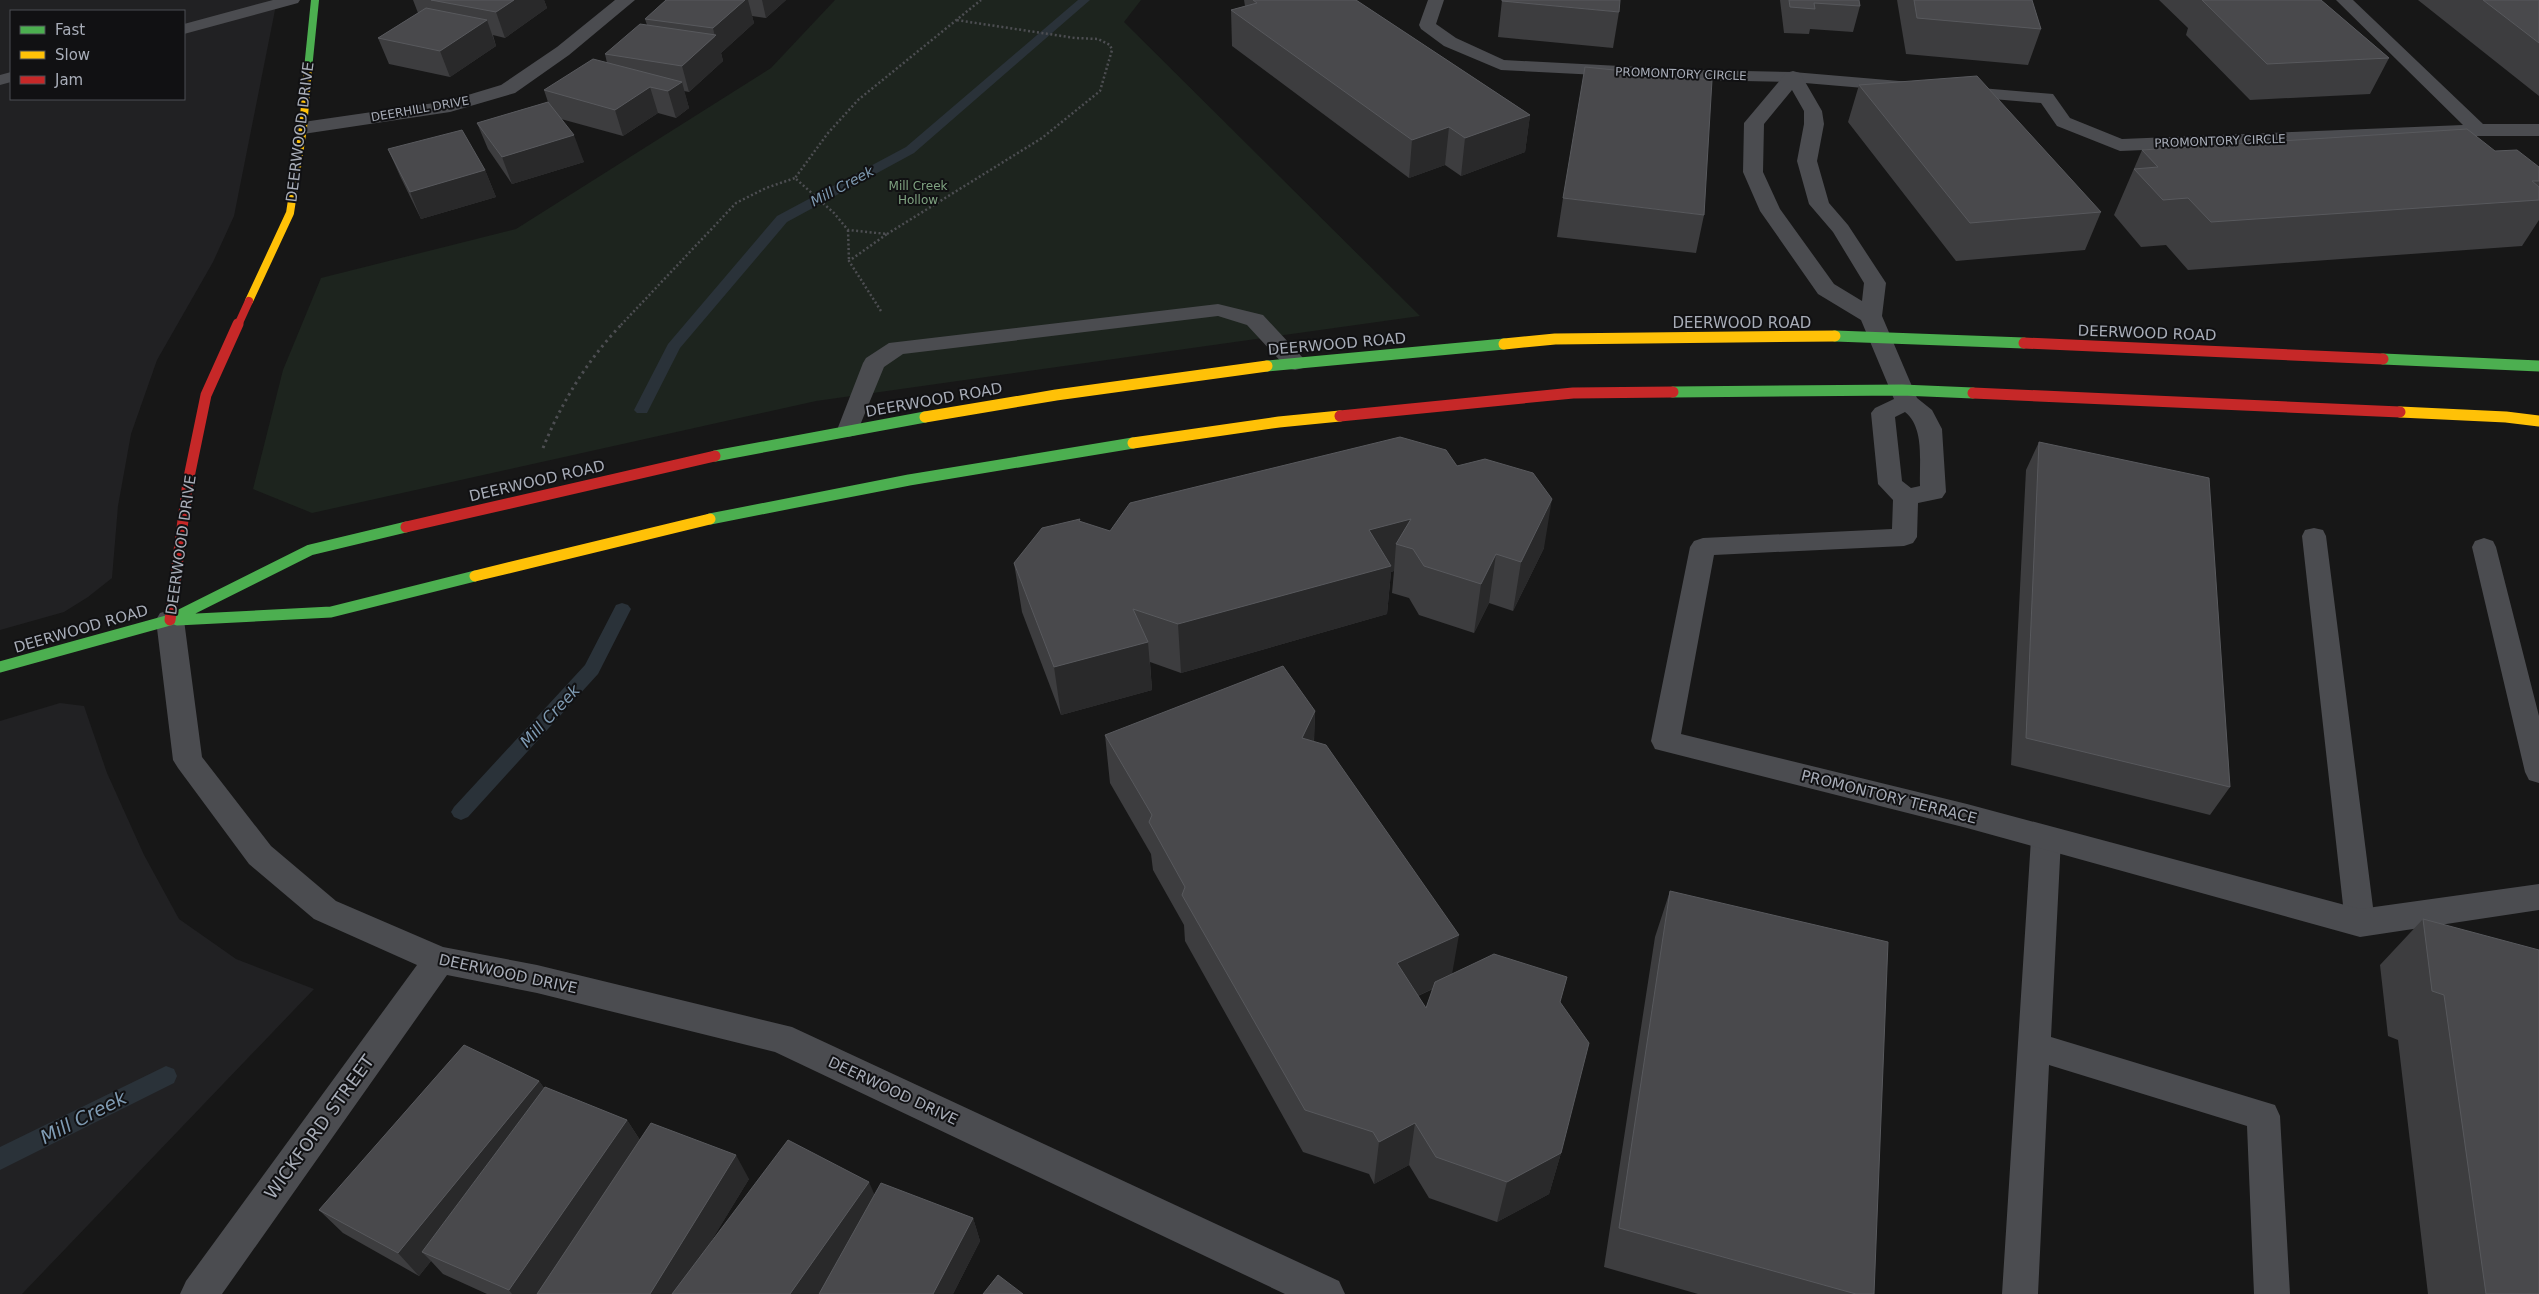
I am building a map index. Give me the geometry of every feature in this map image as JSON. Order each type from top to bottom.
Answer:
[{"type":"street","name":"DEERWOOD DRIVE","points":[[315,0],[304,128],[290,213],[206,395],[188,482],[170,620],[188,760],[260,855],[325,910],[439,960],[537,979],[780,1038],[1326,1294]]},
{"type":"street","name":"DEERHILL DRIVE","points":[[304,128],[450,106],[508,89],[563,51],[626,0]]},
{"type":"street","points":[[1875,326],[1826,289],[1788,233],[1770,211],[1753,172],[1754,123],[1793,77],[1813,111],[1814,124],[1807,161],[1819,204],[1841,229],[1875,283],[1875,326],[1904,396],[1924,415],[1930,429],[1933,492],[1906,497],[1890,484],[1883,412],[1904,396]]},
{"type":"street","name":"DEERWOOD ROAD","points":[[0,667],[170,620],[310,550],[675,464],[848,430],[1056,395],[1294,364],[1555,339],[1875,326],[2539,366]]},
{"type":"street","name":"DEERWOOD ROAD","points":[[170,620],[331,612],[694,522],[909,480],[1080,451],[1279,422],[1574,393],[1904,396],[2496,417],[2539,421]]},
{"type":"street","name":"PROMONTORY TERRACE","points":[[1906,497],[1904,536],[1703,547],[1665,741],[1968,816],[2046,839],[2360,923],[2539,897]]},
{"type":"street","name":"WICKFORD STREET","points":[[199,1294],[439,960]]},
{"type":"lane","points":[[185,29],[292,0]]},
{"type":"lane","name":"PROMONTORY CIRCLE","points":[[1436,0],[1427,25],[1450,42],[1501,65],[1688,75],[1793,77],[2046,98],[2063,122],[2120,145],[2478,130],[2539,130]]},
{"type":"lane","points":[[2344,0],[2478,130]]},
{"type":"lane","points":[[848,430],[874,363],[896,348],[1218,310],[1255,320],[1294,364]]},
{"type":"lane","points":[[2314,536],[2360,923]]},
{"type":"lane","points":[[2484,547],[2539,772]]},
{"type":"lane","points":[[2020,1294],[2046,839]]},
{"type":"lane","points":[[2034,1046],[2264,1116],[2272,1294]]},
{"type":"path","points":[[543,448],[555,417],[602,345],[736,203],[766,188],[794,178],[828,133],[858,100],[981,0]]},
{"type":"path","points":[[849,261],[887,234],[1042,138],[1100,91],[1112,50],[1110,45],[1098,39],[1075,38],[956,20]]},
{"type":"path","points":[[794,178],[834,213],[848,230],[849,261],[882,313],[896,348]]},
{"type":"path","points":[[848,230],[887,234]]},
{"type":"shaded area","points":[[0,0],[277,0],[234,216],[213,262],[157,360],[131,434],[118,506],[112,578],[88,597],[64,612],[0,630]]},
{"type":"shaded area","points":[[60,703],[84,706],[107,773],[144,855],[179,919],[236,959],[314,989],[22,1294],[0,1294],[0,721]]},
{"type":"green space","name":"Mill Creek Hollow","points":[[835,0],[1141,0],[1124,22],[1420,316],[816,401],[312,513],[253,489],[283,370],[321,278],[516,229],[771,68]]},
{"type":"building","points":[[431,0],[514,0],[496,12]]},
{"type":"building","points":[[666,0],[745,0],[713,28],[645,19]]},
{"type":"building","points":[[1253,0],[1356,0],[1530,115],[1465,138],[1449,127],[1412,140],[1231,10],[1257,3]]},
{"type":"building","points":[[1502,0],[1620,0],[1619,12]]},
{"type":"building","points":[[1789,0],[1859,0],[1860,6],[1814,3],[1815,9],[1790,7]]},
{"type":"building","points":[[1914,0],[2032,0],[2041,29],[1917,18]]},
{"type":"building","points":[[2202,0],[2321,0],[2389,58],[2267,64]]},
{"type":"building","points":[[2483,0],[2539,0],[2539,43]]},
{"type":"building","points":[[426,8],[487,20],[440,51],[378,38]]},
{"type":"building","points":[[640,24],[716,35],[682,66],[605,54]]},
{"type":"building","points":[[593,59],[682,82],[668,91],[650,87],[615,110],[544,90]]},
{"type":"building","points":[[1585,67],[1712,80],[1704,215],[1563,198]]},
{"type":"building","points":[[1977,76],[2101,212],[1970,223],[1859,85]]},
{"type":"building","points":[[548,102],[574,135],[502,157],[477,123]]},
{"type":"building","points":[[2467,129],[2495,151],[2517,150],[2539,167],[2539,181],[2532,181],[2539,187],[2539,200],[2211,222],[2188,198],[2163,200],[2134,169],[2158,167],[2142,150]]},
{"type":"building","points":[[462,130],[485,170],[410,192],[388,149]]},
{"type":"building","points":[[1400,437],[1446,450],[1457,466],[1485,459],[1533,473],[1552,499],[1521,562],[1496,554],[1481,584],[1424,566],[1413,549],[1396,544],[1411,519],[1369,530],[1391,566],[1178,624],[1133,609],[1148,642],[1054,667],[1014,563],[1042,528],[1080,519],[1079,521],[1110,531],[1130,503]]},
{"type":"building","points":[[2039,442],[2209,478],[2230,787],[2026,738]]},
{"type":"building","points":[[1283,666],[1315,711],[1302,738],[1326,745],[1459,935],[1397,963],[1426,1008],[1435,982],[1494,954],[1567,977],[1560,1002],[1589,1043],[1561,1153],[1507,1182],[1436,1157],[1415,1123],[1379,1142],[1373,1132],[1305,1110],[1182,895],[1185,887],[1149,822],[1152,815],[1105,735]]},
{"type":"building","points":[[1670,891],[1888,942],[1874,1294],[1856,1294],[1619,1228]]},
{"type":"building","points":[[2423,919],[2539,950],[2539,1294],[2486,1294],[2444,995],[2432,991]]},
{"type":"building","points":[[464,1045],[539,1081],[398,1253],[319,1210]]},
{"type":"building","points":[[545,1087],[627,1120],[509,1290],[422,1252]]},
{"type":"building","points":[[651,1123],[736,1155],[650,1294],[537,1294]]},
{"type":"building","points":[[788,1140],[869,1182],[790,1294],[672,1294]]},
{"type":"building","points":[[881,1183],[973,1218],[933,1294],[819,1294]]},
{"type":"building","points":[[998,1275],[1023,1294],[983,1294]]},
{"type":"waterway","name":"Mill Creek","points":[[642,410],[673,347],[782,219],[910,150],[1085,0]]},
{"type":"waterway","name":"Mill Creek","points":[[461,812],[592,669],[622,609]]},
{"type":"waterway","name":"Mill Creek","points":[[0,1159],[166,1076]]},
{"type":"traffic: fast","points":[[308,69],[315,0]]},
{"type":"traffic: fast","points":[[1835,336],[1879,336],[2024,343]]},
{"type":"traffic: fast","points":[[1267,366],[1504,344]]},
{"type":"traffic: fast","points":[[2383,359],[2539,366]]},
{"type":"traffic: fast","points":[[1673,392],[1902,390],[1973,393]]},
{"type":"traffic: fast","points":[[715,456],[925,417]]},
{"type":"traffic: fast","points":[[710,519],[909,480],[1133,443]]},
{"type":"traffic: fast","points":[[0,667],[170,620],[310,550],[406,527]]},
{"type":"traffic: fast","points":[[177,620],[331,612],[475,576]]},
{"type":"traffic: slow","points":[[249,301],[290,213],[303,128],[308,69]]},
{"type":"traffic: slow","points":[[1504,344],[1555,339],[1835,336]]},
{"type":"traffic: slow","points":[[925,417],[1056,395],[1267,366]]},
{"type":"traffic: slow","points":[[2400,412],[2506,417],[2539,421]]},
{"type":"traffic: slow","points":[[1133,443],[1279,422],[1340,416]]},
{"type":"traffic: slow","points":[[475,576],[710,519]]},
{"type":"traffic: jam","points":[[170,620],[188,482],[206,395],[249,301]]},
{"type":"traffic: jam","points":[[2024,343],[2383,359]]},
{"type":"traffic: jam","points":[[1340,416],[1573,393],[1673,392]]},
{"type":"traffic: jam","points":[[1973,393],[2400,412]]},
{"type":"traffic: jam","points":[[406,527],[715,456]]}]
